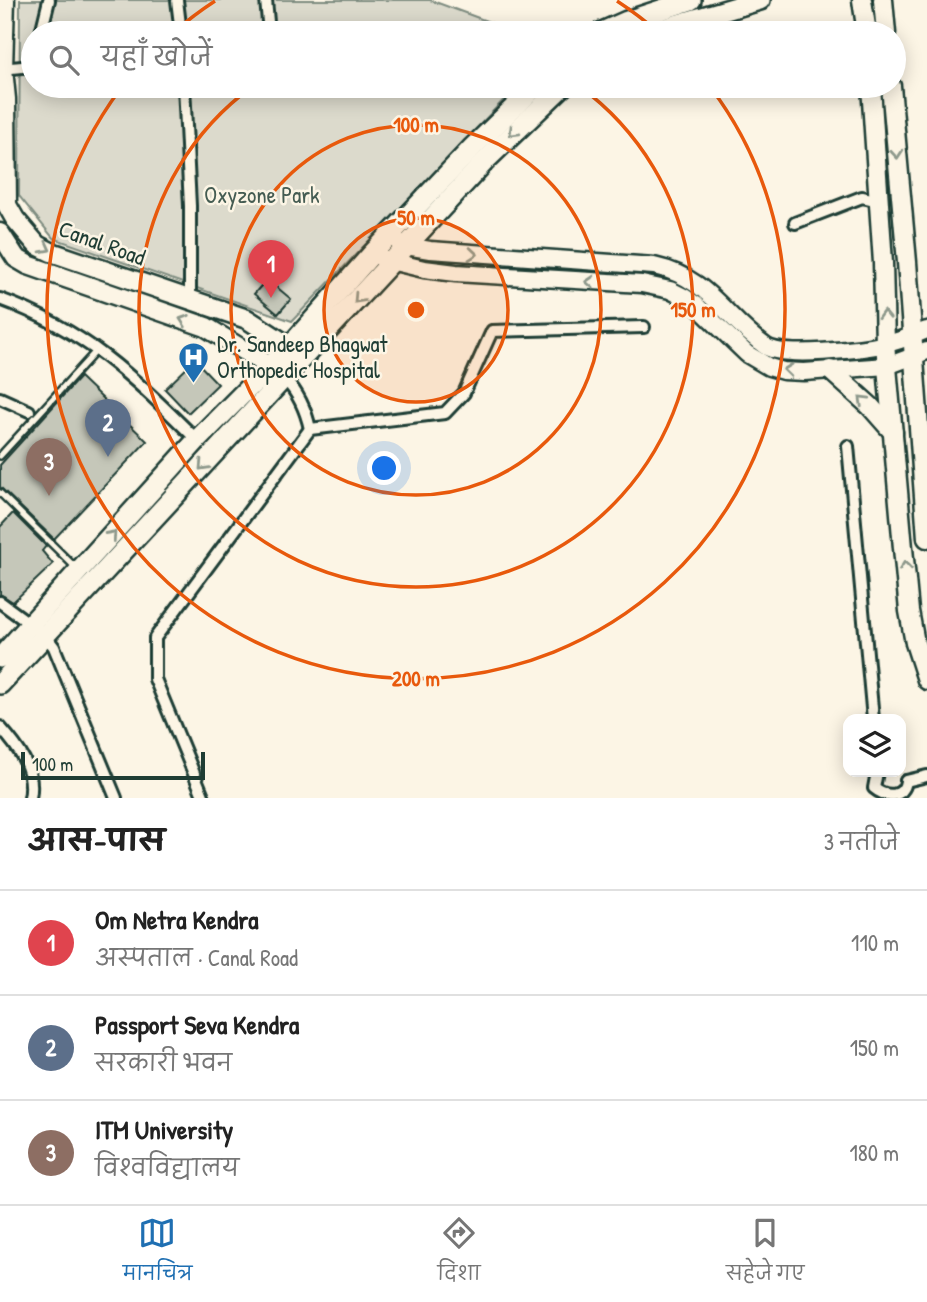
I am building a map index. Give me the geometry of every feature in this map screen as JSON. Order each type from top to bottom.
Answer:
[{"type":"highway","points":[[627,21],[691,0]]},
{"type":"highway","points":[[689,21],[760,0]]},
{"type":"highway","points":[[297,352],[371,255],[473,147],[524,98]]},
{"type":"highway","points":[[0,658],[38,630],[297,352],[391,263],[495,151],[550,98]]},
{"type":"highway","points":[[0,684],[79,571],[197,440],[278,373]]},
{"type":"main road","name":"Canal Road","points":[[5,0],[1,69],[6,99],[7,205],[21,226],[37,245],[51,252],[247,319],[297,352]]},
{"type":"main road","points":[[862,0],[865,21]]},
{"type":"main road","points":[[883,0],[885,21]]},
{"type":"main road","points":[[872,98],[892,432],[909,611],[915,643],[927,680]]},
{"type":"main road","points":[[892,98],[920,333],[927,538]]},
{"type":"main road","name":"Canal Road","points":[[0,233],[16,258],[28,265],[206,327],[278,373]]},
{"type":"main road","points":[[830,370],[870,406],[892,432]]},
{"type":"street","points":[[44,21],[49,0]]},
{"type":"street","points":[[177,0],[180,21]]},
{"type":"street","points":[[266,0],[268,21]]},
{"type":"street","points":[[1,69],[21,67]]},
{"type":"street","points":[[185,98],[190,206],[190,298]]},
{"type":"street","points":[[795,223],[862,197],[880,201]]},
{"type":"street","points":[[388,237],[406,246],[460,253],[654,265],[674,270],[688,277],[767,348],[803,353],[885,344],[920,333]]},
{"type":"street","points":[[371,255],[391,263],[456,273],[642,284],[670,290],[696,304],[758,362],[783,371],[887,366],[920,354]]},
{"type":"street","points":[[0,299],[53,321],[115,362],[197,440]]},
{"type":"street","points":[[204,798],[155,679],[155,638],[310,429],[445,413],[464,393],[492,331],[644,327]]},
{"type":"street","points":[[278,373],[294,388],[310,429]]},
{"type":"street","points":[[0,398],[29,411]]},
{"type":"street","points":[[848,446],[873,714]]},
{"type":"street","points":[[0,602],[38,630],[60,660],[116,798]]},
{"type":"street","points":[[0,727],[24,757],[30,781],[30,798]]},
{"type":"street","points":[[906,776],[927,776]]},
{"type":"street","points":[[876,777],[874,788],[882,797],[900,794],[905,789],[902,777]]},
{"type":"lane","points":[[0,456],[97,350]]},
{"type":"lane","points":[[0,493],[79,571]]},
{"type":"green space","name":"Oxyzone Park","points":[[20,0],[430,0],[487,21],[21,21],[21,98],[506,98],[292,321],[53,238],[19,196]]},
{"type":"building","points":[[267,279],[291,299],[278,314],[254,294]]},
{"type":"building","points":[[195,360],[218,384],[188,413],[165,389]]},
{"type":"building","points":[[80,377],[147,441],[54,539],[0,487],[0,465]]},
{"type":"building","points":[[13,513],[46,546],[42,551],[53,564],[13,602],[0,594],[0,527]]},
{"type":"place","name":"Om Netra Kendra","points":[[271,298]]},
{"type":"place","name":"Dr. Sandeep Bhagwat Orthopedic Hospital","points":[[194,384]]},
{"type":"place","name":"Passport Seva Kendra","points":[[108,457]]},
{"type":"place","name":"ITM University","points":[[49,496]]}]
